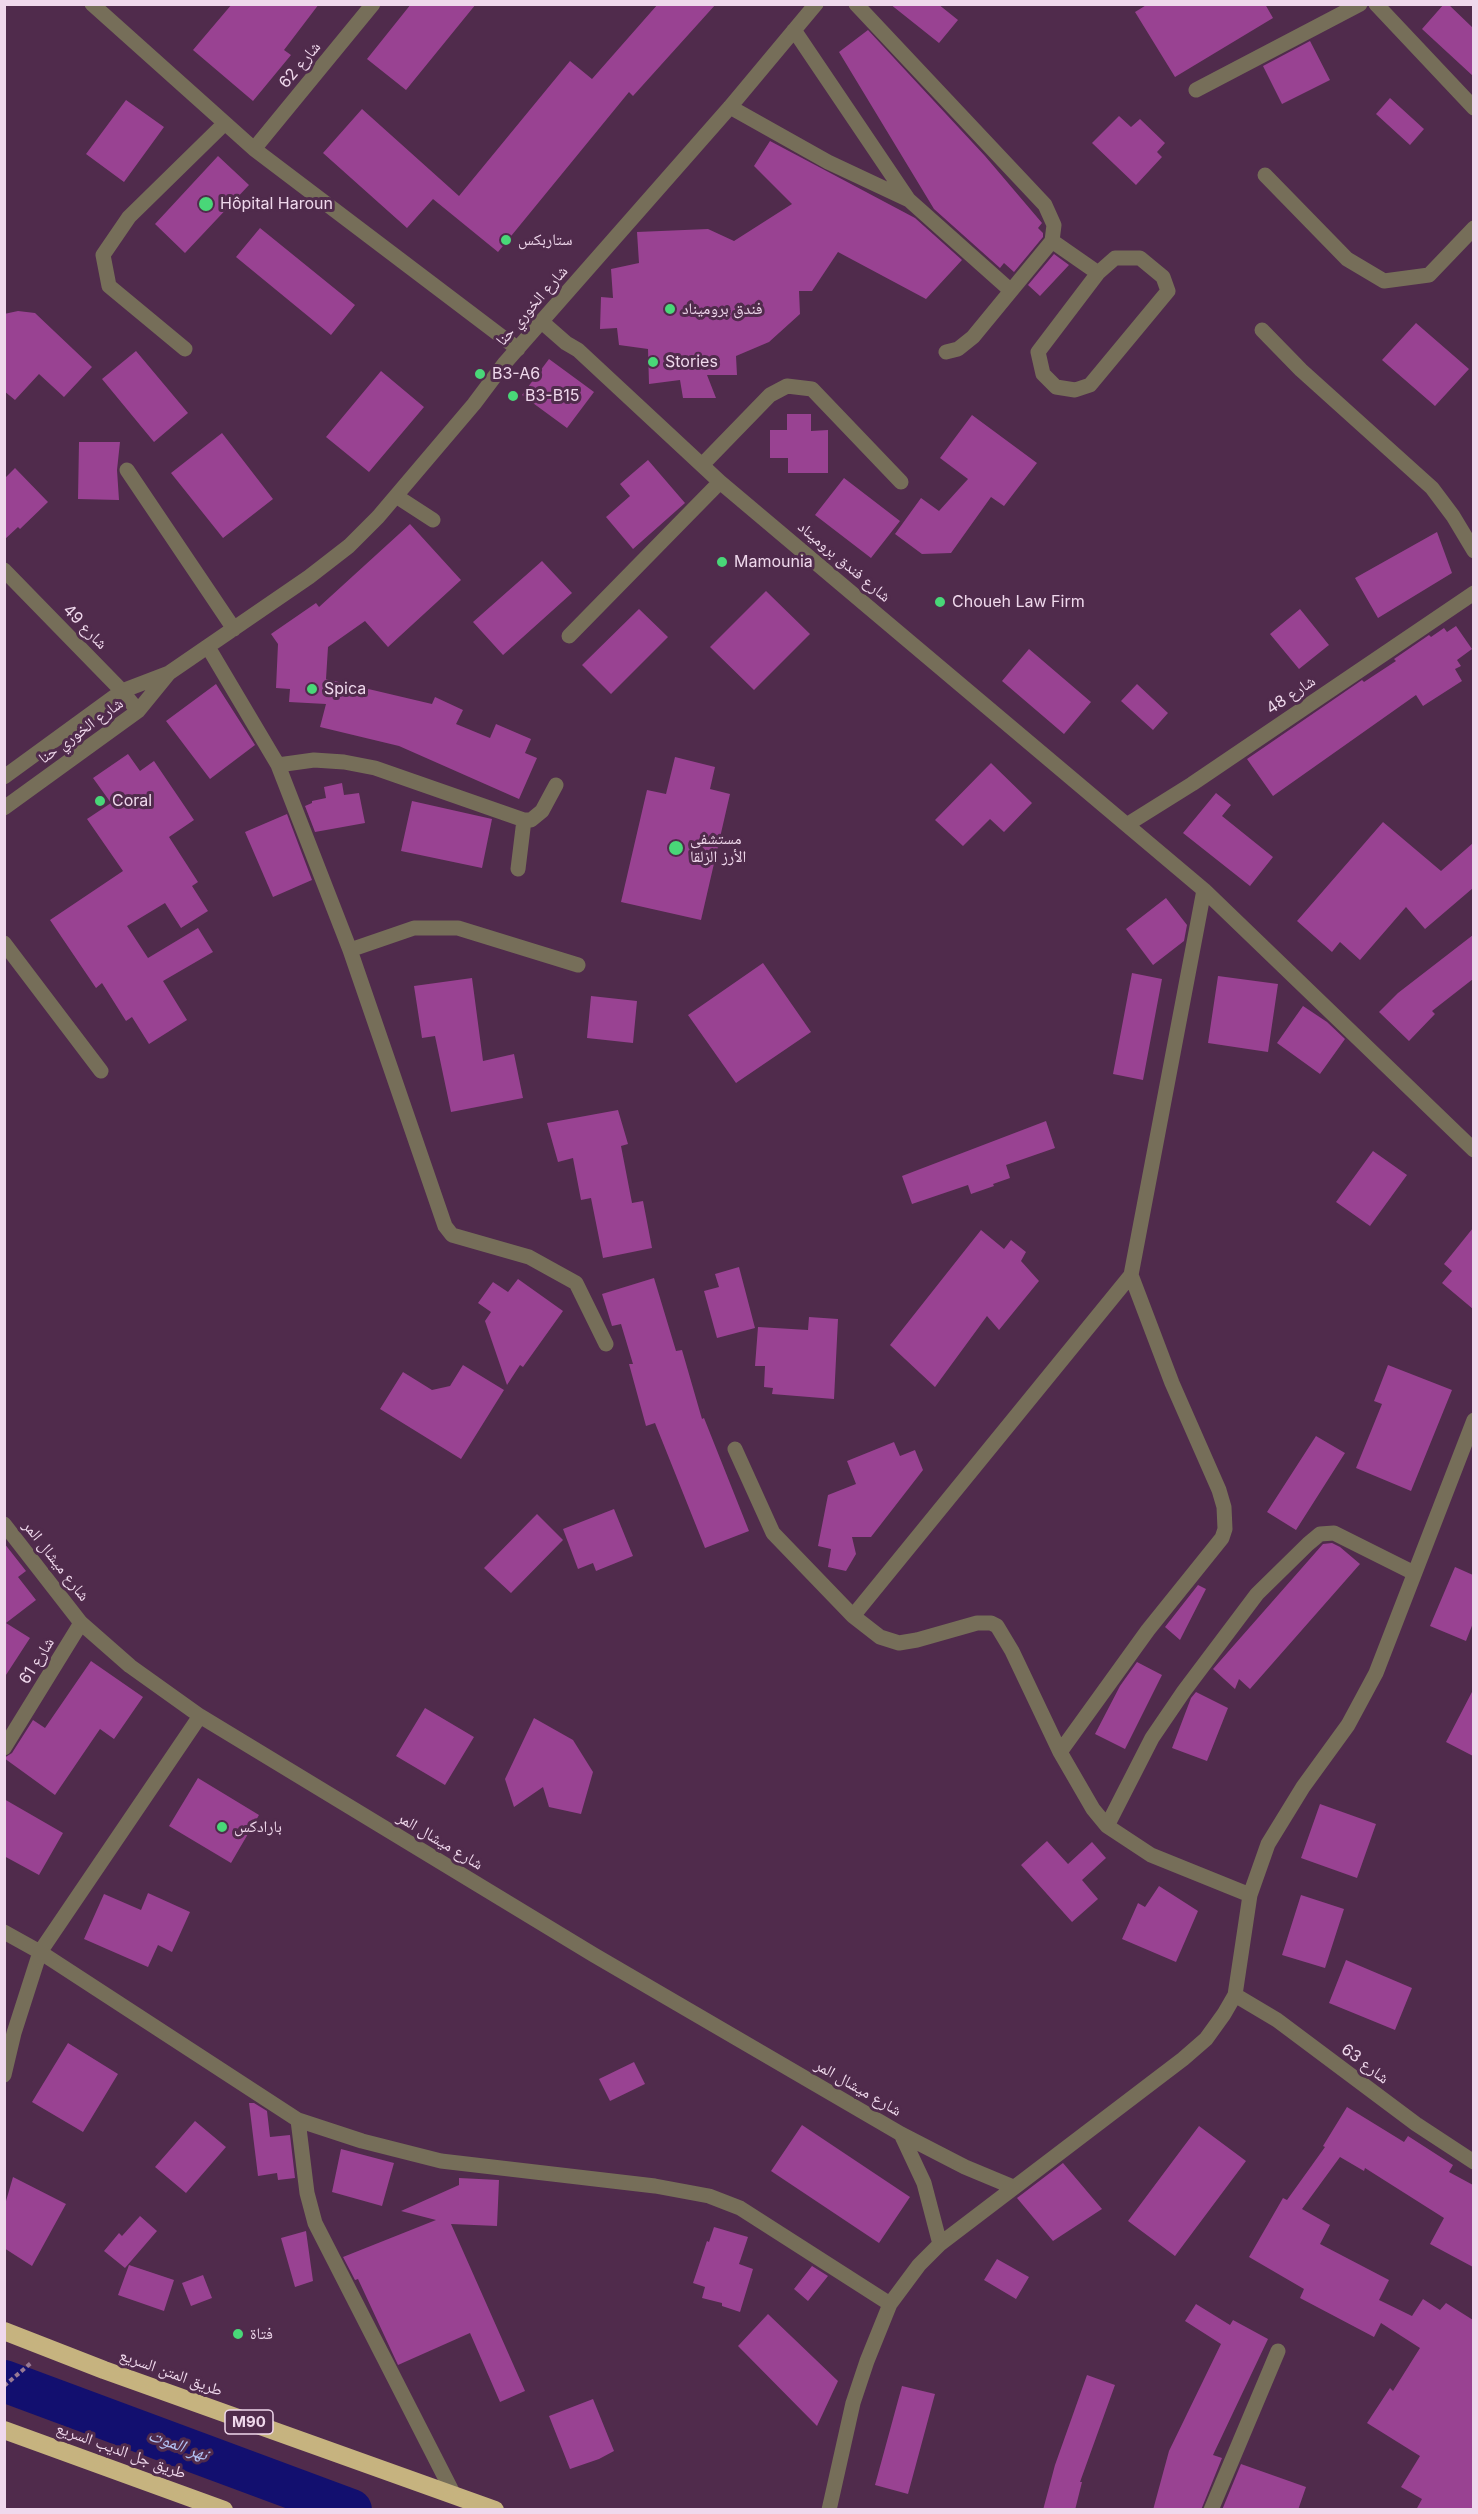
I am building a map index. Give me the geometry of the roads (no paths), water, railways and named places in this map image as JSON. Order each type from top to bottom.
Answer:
[{"type":"highway","name":"طريق المتن السريع","points":[[4,2331],[104,2370],[495,2510]]},
{"type":"highway","name":"طريق جل الديب السريع","points":[[4,2430],[224,2510]]},
{"type":"street","points":[[92,4],[254,149],[518,349]]},
{"type":"street","name":"شارع 62","points":[[254,149],[373,4]]},
{"type":"street","name":"شارع الخوري حنا","points":[[4,808],[138,711],[170,673],[349,546],[396,496],[518,349],[730,107],[816,4]]},
{"type":"street","points":[[856,4],[1046,205],[1054,225],[1052,241],[973,337],[958,349],[946,352]]},
{"type":"street","points":[[1196,90],[1360,4]]},
{"type":"street","points":[[1376,4],[1473,108]]},
{"type":"street","points":[[794,30],[909,200],[1010,290]]},
{"type":"street","points":[[730,107],[828,162],[909,200]]},
{"type":"street","points":[[185,349],[109,286],[103,255],[129,217],[225,123]]},
{"type":"street","points":[[1265,175],[1347,259],[1384,281],[1429,275],[1473,228]]},
{"type":"street","points":[[1052,241],[1098,273]]},
{"type":"street","points":[[1115,258],[1140,258],[1163,276],[1168,291],[1090,385],[1075,390],[1056,387],[1043,374],[1038,352],[1098,273],[1115,258]]},
{"type":"street","name":"شارع فندق بروميناد","points":[[542,322],[578,350],[720,482],[1204,890],[1473,1149]]},
{"type":"street","points":[[1262,330],[1300,370],[1432,488],[1453,516],[1473,551]]},
{"type":"street","points":[[702,465],[770,395],[787,386],[812,389],[901,482]]},
{"type":"street","points":[[127,470],[234,629]]},
{"type":"street","points":[[569,636],[720,482]]},
{"type":"street","points":[[396,496],[433,520]]},
{"type":"street","name":"شارع 49","points":[[4,570],[122,690],[138,711]]},
{"type":"street","name":"شارع 48","points":[[1128,824],[1192,784],[1473,593]]},
{"type":"street","points":[[208,646],[278,765],[350,950],[445,1227],[452,1234],[529,1257],[576,1283],[606,1344]]},
{"type":"street","name":"شارع الخوري حنا","points":[[4,777],[122,690],[170,673]]},
{"type":"street","points":[[278,765],[314,760],[344,762],[375,768],[524,820],[531,820],[542,811],[556,785]]},
{"type":"street","points":[[518,869],[524,820]]},
{"type":"street","points":[[853,1616],[1131,1275],[1204,890]]},
{"type":"street","points":[[350,950],[414,928],[458,928],[578,965]]},
{"type":"street","points":[[4,943],[101,1071]]},
{"type":"street","points":[[1060,1752],[1148,1630],[1222,1538],[1225,1529],[1224,1507],[1219,1490],[1172,1383],[1131,1275]]},
{"type":"street","points":[[834,2508],[853,2403],[890,2304],[919,2265],[940,2244],[1206,2039],[1235,1995],[1250,1895],[1268,1844],[1303,1786],[1348,1725],[1376,1673],[1473,1420]]},
{"type":"street","points":[[735,1449],[773,1533],[853,1616],[880,1637],[898,1643],[917,1641],[977,1623],[991,1623],[997,1626],[1012,1651],[1060,1752],[1093,1809],[1107,1826],[1151,1855],[1250,1895]]},
{"type":"street","name":"شارع ميشال المر","points":[[4,1524],[81,1623],[130,1666],[200,1716],[594,1955],[901,2134],[964,2166],[1013,2187]]},
{"type":"street","points":[[1107,1826],[1152,1738],[1184,1690],[1257,1594],[1320,1534],[1334,1533],[1414,1573]]},
{"type":"street","name":"شارع 61","points":[[4,1748],[81,1623]]},
{"type":"street","points":[[4,2075],[14,2033],[40,1952],[200,1716]]},
{"type":"street","points":[[4,1932],[40,1952],[298,2120],[441,2161],[655,2186],[709,2196],[740,2208],[890,2304]]},
{"type":"street","name":"شارع 63","points":[[1235,1995],[1277,2020],[1416,2124],[1473,2162]]},
{"type":"street","points":[[298,2120],[307,2193],[315,2223],[454,2494]]},
{"type":"street","points":[[901,2134],[924,2182],[940,2244]]},
{"type":"street","points":[[1211,2510],[1278,2351]]},
{"type":"waterway","name":"نهر الموت","points":[[4,2381],[351,2510]]},
{"type":"place","name":"Hôpital Haroun","points":[[206,204]]},
{"type":"place","name":"ستاربكس","points":[[506,240]]},
{"type":"place","name":"فندق بروميناد","points":[[670,309]]},
{"type":"place","name":"Stories","points":[[653,362]]},
{"type":"place","name":"B3-A6","points":[[480,374]]},
{"type":"place","name":"B3-B15","points":[[513,396]]},
{"type":"place","name":"Mamounia","points":[[722,562]]},
{"type":"place","name":"Choueh Law Firm","points":[[940,602]]},
{"type":"place","name":"Spica","points":[[312,689]]},
{"type":"place","name":"Coral","points":[[100,801]]},
{"type":"place","name":"مستشفى الأرز الزلقا","points":[[676,848]]},
{"type":"place","name":"بارادكس","points":[[222,1827]]},
{"type":"place","name":"فتاة","points":[[238,2334]]}]
